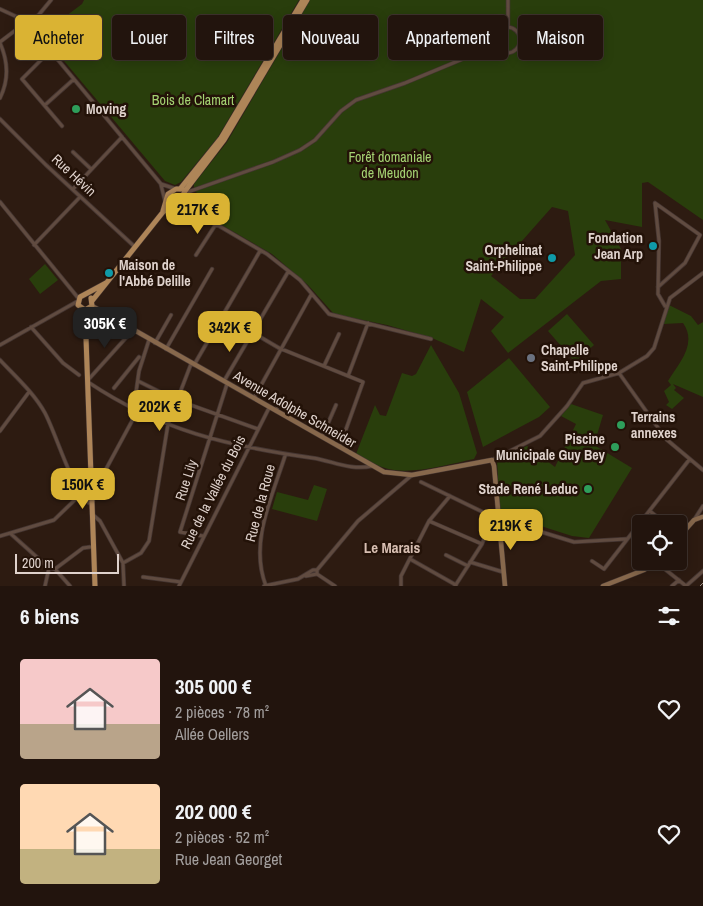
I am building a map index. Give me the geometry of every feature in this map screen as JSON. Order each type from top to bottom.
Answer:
[{"type":"main road","points":[[84,310],[92,304],[163,212],[172,206],[221,138],[303,0]]},
{"type":"main road","points":[[163,212],[168,194],[182,191],[224,140],[308,0]]},
{"type":"main road","points":[[165,202],[172,206]]},
{"type":"main road","points":[[84,310],[79,307],[78,300],[110,281]]},
{"type":"main road","points":[[85,295],[90,297],[92,304]]},
{"type":"main road","points":[[84,310],[95,586]]},
{"type":"street","points":[[44,0],[48,4]]},
{"type":"street","points":[[38,15],[51,0]]},
{"type":"street","points":[[508,0],[508,15]]},
{"type":"street","points":[[0,9],[15,16]]},
{"type":"street","points":[[508,27],[512,28],[519,35],[519,44],[517,49],[508,53]]},
{"type":"street","points":[[0,98],[4,90],[7,62],[0,42],[15,30]]},
{"type":"street","points":[[22,79],[42,60]]},
{"type":"street","points":[[58,60],[161,184],[165,202]]},
{"type":"street","points":[[161,184],[182,191],[273,162],[300,150],[314,140],[341,111],[356,100],[405,83],[460,60]]},
{"type":"street","points":[[18,74],[62,126]]},
{"type":"street","points":[[44,105],[74,79]]},
{"type":"street","name":"Rue Hévin","points":[[0,119],[72,190],[135,246]]},
{"type":"street","points":[[72,190],[122,137]]},
{"type":"street","points":[[73,152],[91,169]]},
{"type":"street","points":[[182,191],[186,198],[185,206]]},
{"type":"street","points":[[34,245],[80,196]]},
{"type":"street","points":[[0,202],[78,300],[0,345]]},
{"type":"street","points":[[658,287],[685,263],[700,236],[655,203],[659,241],[658,287],[660,300],[665,307]]},
{"type":"street","points":[[172,206],[185,206],[260,251],[300,280],[329,314],[431,339]]},
{"type":"street","points":[[196,255],[216,224]]},
{"type":"street","points":[[123,563],[141,553],[149,541],[168,426],[176,400],[192,365],[223,316],[260,251]]},
{"type":"street","points":[[166,349],[212,269]]},
{"type":"street","name":"Rue Lily","points":[[203,536],[180,532],[211,438],[226,383],[252,332],[288,272]]},
{"type":"street","points":[[505,586],[492,460],[540,436],[570,402],[583,383],[619,373],[638,363],[652,352],[665,307],[670,298],[703,273]]},
{"type":"street","points":[[253,399],[312,294]]},
{"type":"street","name":"Avenue Adolphe Schneider","points":[[92,304],[192,365],[384,472],[412,475],[492,460]]},
{"type":"street","points":[[155,343],[171,315]]},
{"type":"street","points":[[223,316],[281,349],[364,383],[339,448]]},
{"type":"street","points":[[348,376],[368,323]]},
{"type":"street","points":[[30,327],[63,363],[79,375]]},
{"type":"street","points":[[133,330],[88,381],[134,409],[168,426],[247,449],[361,468],[372,466]]},
{"type":"street","points":[[324,366],[339,334]]},
{"type":"street","points":[[92,484],[98,482],[132,421],[138,382],[150,340]]},
{"type":"street","points":[[114,388],[140,356]]},
{"type":"street","points":[[0,360],[44,411],[82,493],[86,500],[92,502]]},
{"type":"street","points":[[619,373],[657,427],[689,460],[703,470]]},
{"type":"street","points":[[138,382],[176,400],[258,429]]},
{"type":"street","points":[[0,431],[29,392]]},
{"type":"street","points":[[275,411],[279,403]]},
{"type":"street","points":[[322,438],[336,405]]},
{"type":"street","name":"Rue de la Vallée du Bois","points":[[180,584],[269,408]]},
{"type":"street","name":"Rue de la Roue","points":[[265,586],[260,557],[260,538],[285,456]]},
{"type":"street","points":[[421,482],[493,517],[574,542],[626,539],[631,536],[651,512],[689,460]]},
{"type":"street","points":[[265,586],[315,573],[358,521],[412,475]]},
{"type":"street","points":[[0,536],[54,520],[82,493]]},
{"type":"street","points":[[401,586],[401,576],[429,520],[450,496]]},
{"type":"street","points":[[687,528],[703,506]]},
{"type":"street","points":[[694,520],[702,517],[700,510]]},
{"type":"street","points":[[651,512],[655,515]]},
{"type":"street","points":[[93,514],[123,563],[124,586]]},
{"type":"street","points":[[410,559],[456,585],[482,544],[493,517]]},
{"type":"street","points":[[429,520],[482,544]]},
{"type":"street","points":[[10,534],[49,568],[55,569],[70,586]]},
{"type":"street","points":[[592,561],[604,569],[624,546],[626,539]]},
{"type":"street","points":[[55,569],[84,548],[90,547]]},
{"type":"street","points":[[446,555],[469,564],[503,572]]},
{"type":"street","points":[[45,586],[49,568]]},
{"type":"street","points":[[604,586],[644,570]]},
{"type":"street","points":[[667,570],[686,586],[703,571]]},
{"type":"street","points":[[315,573],[335,586]]},
{"type":"street","points":[[143,576],[180,584]]},
{"type":"street","points":[[672,586],[679,580]]},
{"type":"green space","name":"Bois de Clamart","points":[[84,0],[299,0],[290,15],[283,15],[283,27],[273,44],[273,15],[196,15],[196,60],[264,60],[218,137],[181,182],[175,185],[165,181],[63,60],[102,60],[102,15],[67,15],[82,4]]},
{"type":"green space","name":"Forêt domaniale de Meudon","points":[[310,0],[703,0],[703,220],[648,182],[642,183],[642,227],[605,220],[621,249],[621,279],[601,281],[508,353],[491,331],[504,317],[481,299],[464,352],[432,338],[387,325],[334,314],[308,285],[272,254],[213,220],[222,207],[194,191],[194,184],[227,142],[283,46],[283,60],[378,60],[378,15],[301,15]],"holes":[[[552,207],[568,211],[575,255],[535,299],[520,299],[491,276]]]},
{"type":"green space","points":[[45,264],[58,280],[40,294],[29,279]]},
{"type":"green space","points":[[669,305],[691,316],[698,325],[703,322],[703,397],[673,384],[676,388],[674,390],[684,398],[672,409],[666,405],[669,402],[664,391],[671,385],[668,381],[685,353],[688,339],[683,323],[663,324]]},
{"type":"green space","points":[[567,314],[594,345],[575,362],[548,331]]},
{"type":"green space","points":[[431,345],[459,393],[477,453],[474,459],[406,471],[381,467],[356,454],[375,405],[380,415],[386,416],[402,373],[412,376],[416,374]]},
{"type":"green space","points":[[509,358],[550,407],[539,417],[483,447],[467,392]]},
{"type":"green space","points":[[571,404],[603,415],[594,445],[632,468],[589,538],[572,536],[500,513],[497,460],[527,446],[555,467],[576,424],[561,416]]},
{"type":"green space","points":[[314,485],[327,489],[317,521],[272,509],[277,492],[308,500]]},
{"type":"railway","points":[[700,586],[703,583]]},
{"type":"place","name":"Moving","points":[[76,109]]},
{"type":"place","name":"Fondation Jean Arp","points":[[653,246]]},
{"type":"place","name":"Orphelinat Saint-Philippe","points":[[552,258]]},
{"type":"place","name":"Maison de l'Abbé Delille","points":[[109,273]]},
{"type":"place","name":"Chapelle Saint-Philippe","points":[[531,358]]},
{"type":"place","name":"Terrains annexes","points":[[621,425]]},
{"type":"place","name":"Piscine Municipale Guy Bey","points":[[615,447]]},
{"type":"place","name":"Stade René Leduc","points":[[588,489]]},
{"type":"district","name":"Le Marais","points":[[392,547]]}]
